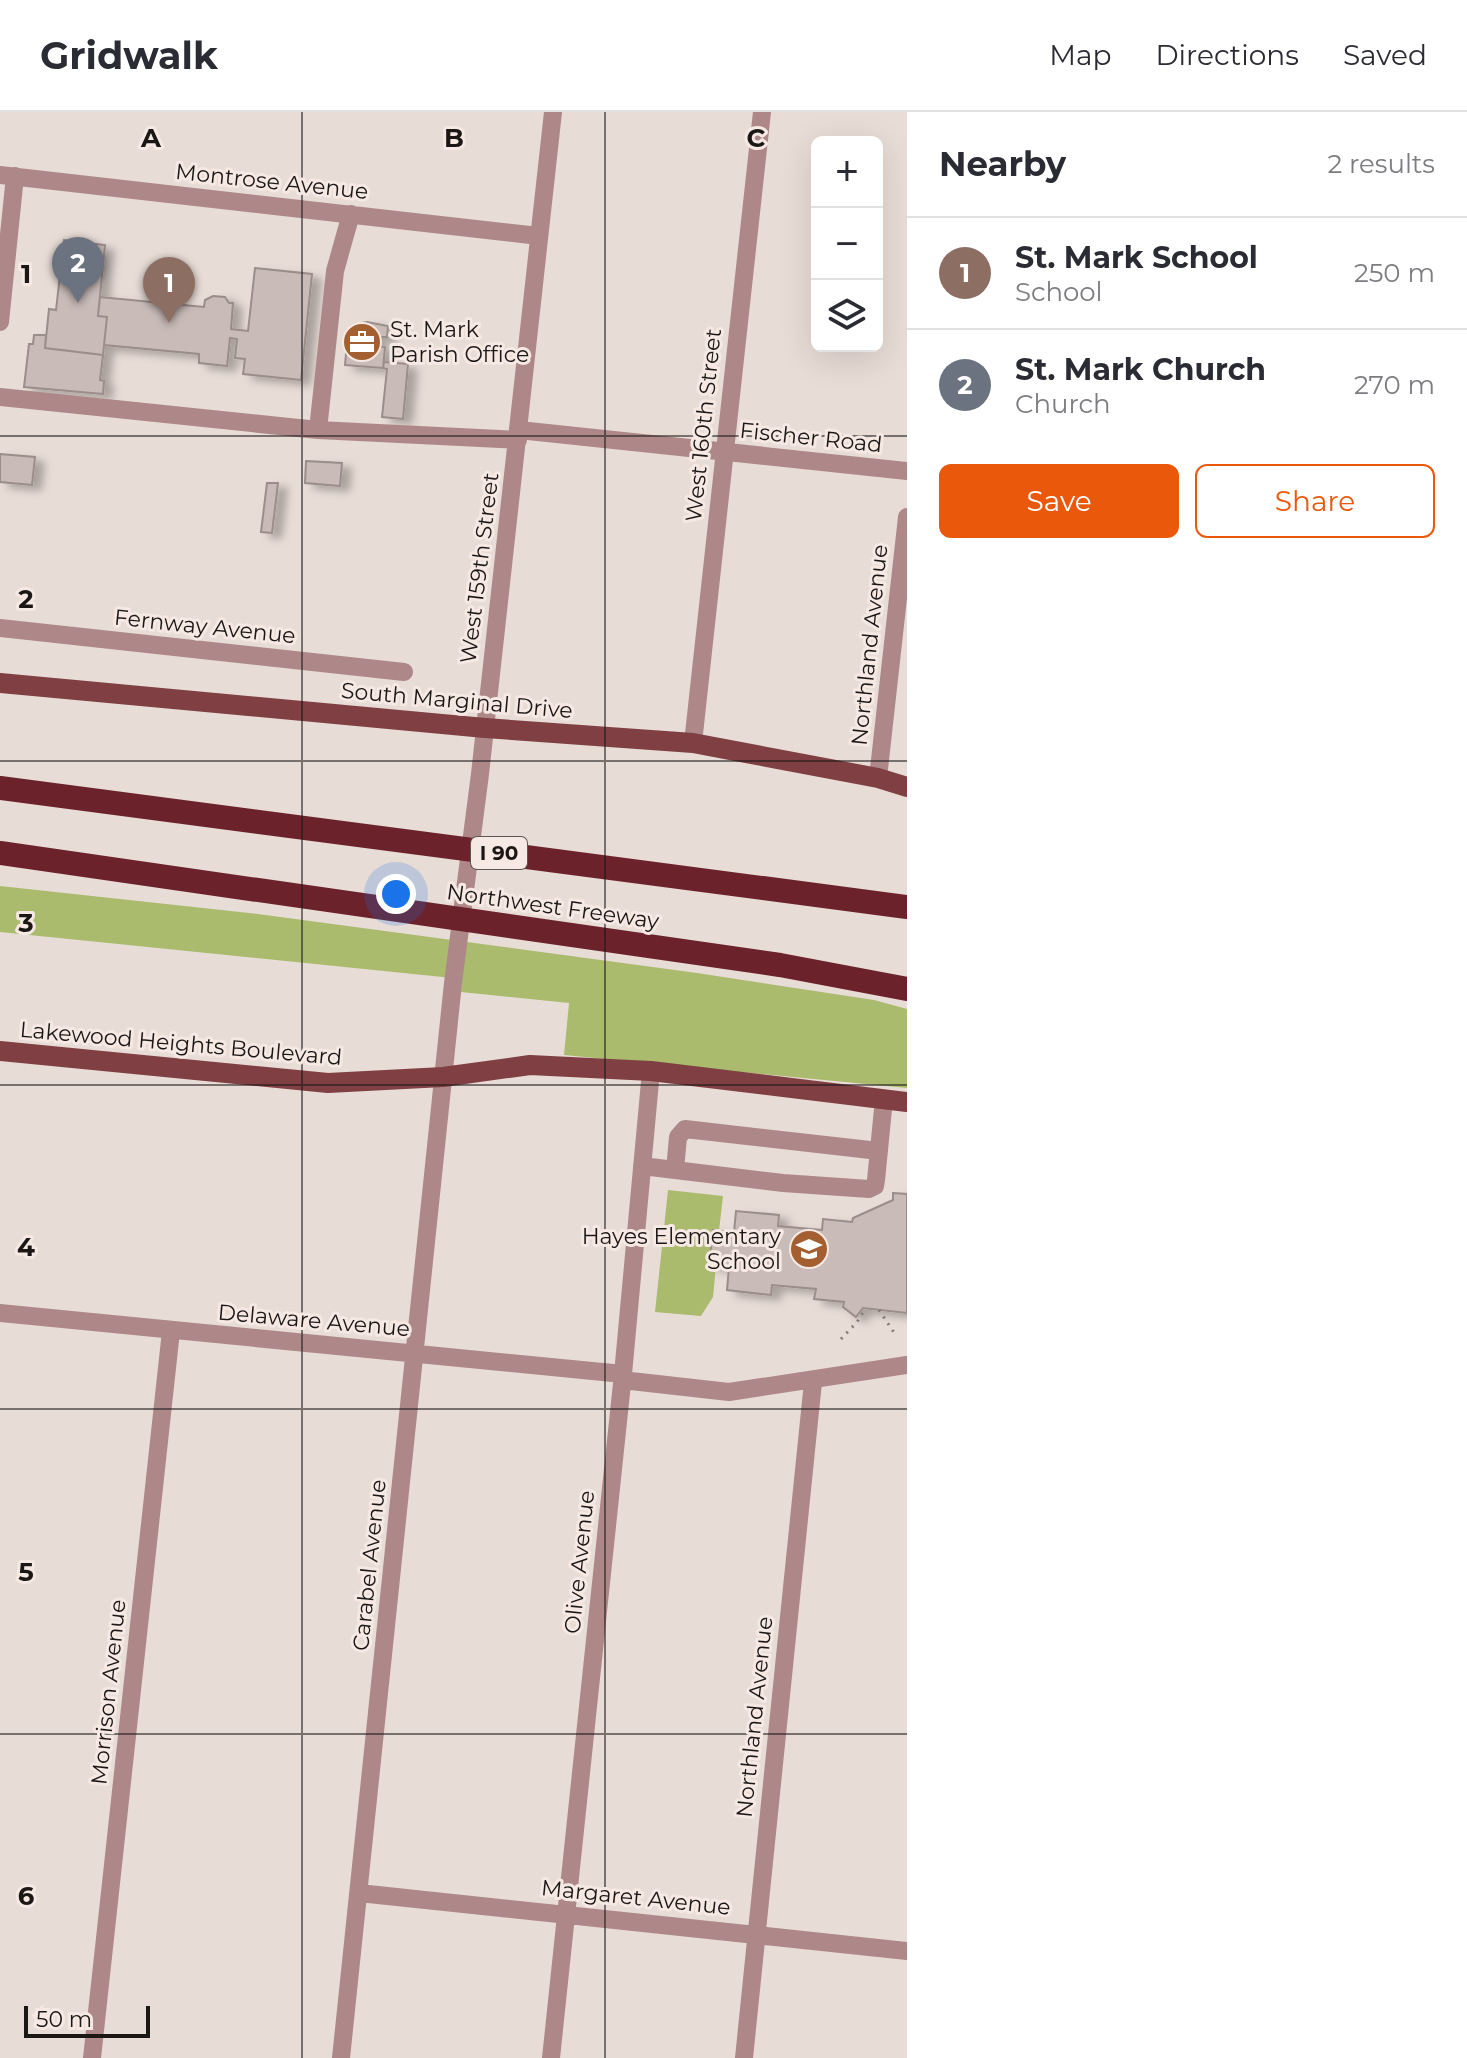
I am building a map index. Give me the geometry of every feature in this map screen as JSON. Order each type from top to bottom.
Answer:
[{"type":"highway","points":[[0,777],[90,798]]},
{"type":"highway","name":"Northwest Freeway","points":[[0,788],[907,907]]},
{"type":"highway","name":"Northwest Freeway","points":[[0,853],[780,965],[907,989]]},
{"type":"highway","points":[[0,869],[225,885]]},
{"type":"highway","points":[[780,965],[907,996]]},
{"type":"main road","name":"South Marginal Drive","points":[[0,683],[485,728],[693,743],[878,778],[907,787]]},
{"type":"main road","name":"Lakewood Heights Boulevard","points":[[0,1051],[328,1083],[443,1077],[530,1065],[651,1071],[907,1102]]},
{"type":"street","name":"West 159th Street","points":[[443,1077],[519,435],[553,112]]},
{"type":"street","name":"West 160th Street","points":[[693,743],[762,112]]},
{"type":"street","name":"Montrose Avenue","points":[[8,176],[539,236]]},
{"type":"street","points":[[0,322],[8,176]]},
{"type":"street","points":[[318,430],[335,271],[351,214]]},
{"type":"street","name":"Fischer Road","points":[[0,397],[318,430],[519,435],[907,471]]},
{"type":"street","name":"Northland Avenue","points":[[878,778],[907,517]]},
{"type":"street","name":"Fernway Avenue","points":[[0,628],[404,672]]},
{"type":"street","name":"Olive Avenue","points":[[551,2058],[623,1377],[651,1071]]},
{"type":"street","name":"Carabel Avenue","points":[[341,2058],[443,1077]]},
{"type":"street","points":[[642,1166],[861,1190],[875,1186],[884,1099]]},
{"type":"street","points":[[675,1170],[678,1137],[685,1129],[879,1151]]},
{"type":"street","name":"Delaware Avenue","points":[[0,1313],[415,1353],[729,1392],[813,1382],[907,1365]]},
{"type":"street","name":"Morrison Avenue","points":[[92,2058],[171,1331]]},
{"type":"street","name":"Northland Avenue","points":[[744,2058],[813,1382]]},
{"type":"street","name":"Margaret Avenue","points":[[359,1893],[907,1951]]},
{"type":"path","points":[[841,1339],[865,1309]]},
{"type":"path","points":[[879,1310],[895,1334]]},
{"type":"green space","points":[[0,886],[258,914],[874,1000],[907,1009],[907,1088],[564,1055],[569,1003],[461,992],[462,979],[0,932]]},
{"type":"green space","points":[[668,1190],[723,1196],[719,1231],[713,1231],[709,1265],[716,1266],[713,1297],[701,1316],[655,1312]]},
{"type":"building","points":[[64,240],[105,245],[98,316],[107,317],[103,355],[45,348],[49,309],[56,310]]},
{"type":"building","points":[[255,268],[312,274],[301,380],[243,374],[245,359],[235,358],[237,339],[230,338],[227,366],[199,363],[199,354],[104,345],[107,317],[98,316],[100,297],[204,307],[205,300],[213,296],[225,297],[233,303],[231,329],[248,331]]},
{"type":"building","name":"St. Mark Parish Office","points":[[361,323],[388,326],[387,337],[377,337],[376,346],[385,347],[383,368],[345,365],[348,332],[360,333]]},
{"type":"building","points":[[34,335],[46,335],[45,348],[103,355],[100,380],[104,381],[103,394],[24,387],[29,344],[33,344]]},
{"type":"building","points":[[384,362],[408,364],[403,419],[382,417],[387,369],[383,368]]},
{"type":"building","points":[[0,454],[35,457],[32,485],[0,482]]},
{"type":"building","points":[[306,461],[342,463],[340,486],[305,483]]},
{"type":"building","points":[[267,483],[278,483],[272,533],[261,532]]},
{"type":"building","name":"Hayes Elementary School","points":[[893,1193],[907,1194],[907,1313],[863,1308],[856,1317],[843,1307],[844,1302],[814,1299],[816,1289],[772,1285],[771,1295],[727,1290],[729,1267],[709,1265],[713,1230],[734,1232],[736,1211],[779,1215],[778,1226],[822,1230],[823,1219],[852,1222],[853,1218],[893,1200]]},
{"type":"place","name":"St. Mark Church","points":[[78,303]]},
{"type":"place","name":"St. Mark School","points":[[169,323]]},
{"type":"place","name":"St. Mark Parish Office","points":[[362,342]]},
{"type":"place","name":"Hayes Elementary School","points":[[809,1249]]}]
